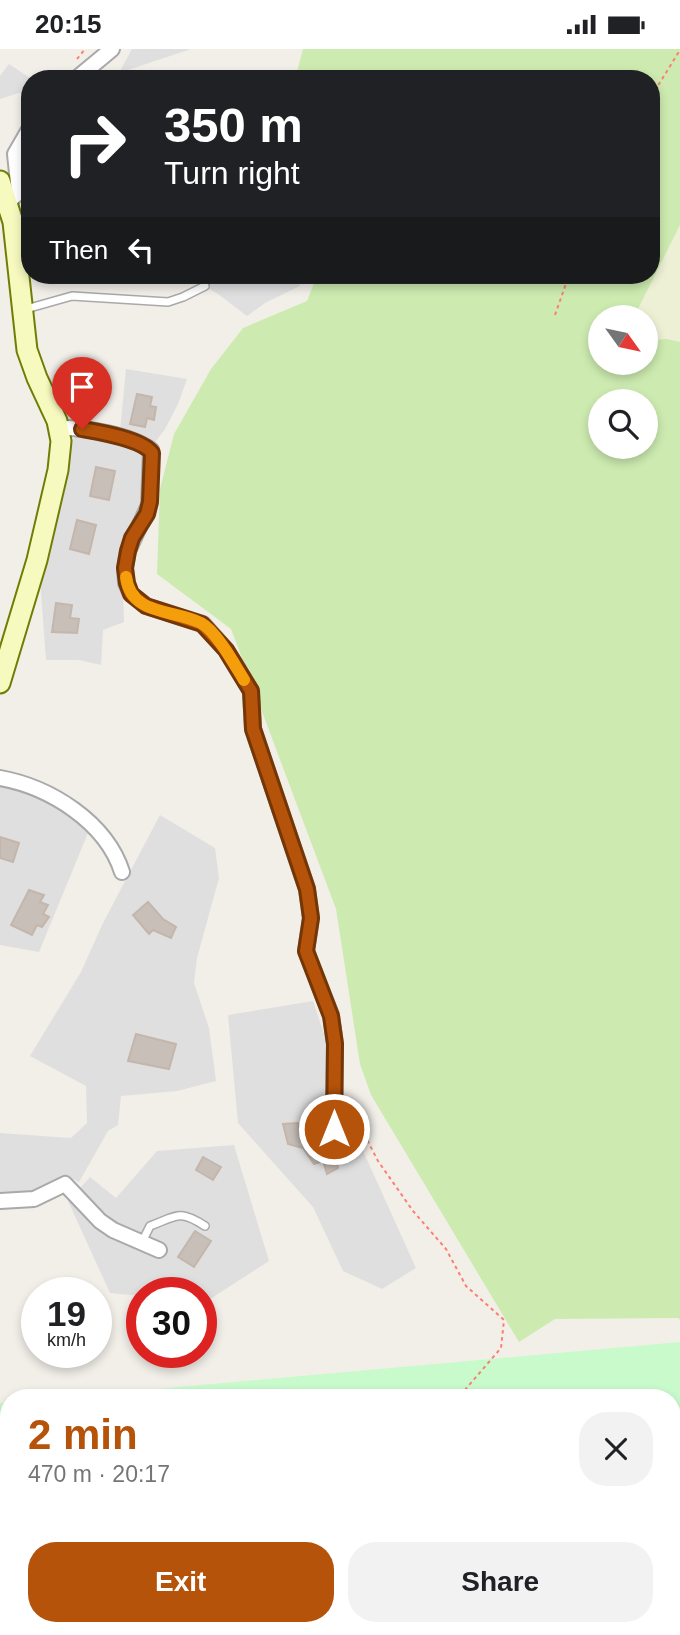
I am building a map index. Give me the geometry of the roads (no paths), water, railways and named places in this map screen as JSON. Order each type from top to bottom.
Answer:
[{"type":"street","points":[[87,70],[112,49]]},
{"type":"street","points":[[8,202],[19,192],[15,154],[21,144]]},
{"type":"street","points":[[0,181],[8,202],[19,265],[25,341],[32,365],[60,428],[60,460],[52,501],[0,683]]},
{"type":"street","points":[[60,428],[96,432],[130,441],[150,450],[150,502],[144,519],[132,538],[126,561],[128,588],[137,600],[150,608],[202,624],[226,650],[251,691],[253,729],[307,889],[311,918],[306,951],[331,1016],[335,1044],[334,1129]]},
{"type":"street","points":[[0,778],[44,793],[78,814],[108,844],[122,872]]},
{"type":"street","points":[[0,1201],[34,1199],[65,1184],[100,1221],[113,1230],[159,1250]]},
{"type":"lane","points":[[21,310],[72,296],[172,301],[205,286]]},
{"type":"lane","points":[[142,1242],[150,1226],[181,1214],[188,1215],[205,1226]]}]
